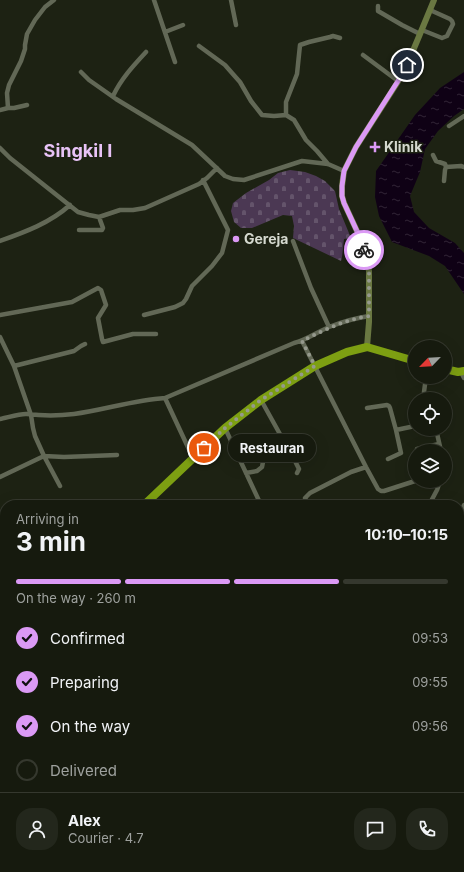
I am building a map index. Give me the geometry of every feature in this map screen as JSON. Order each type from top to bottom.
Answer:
[{"type":"highway","points":[[149,500],[225,428],[261,400],[315,366],[347,352],[367,347],[408,359]]},
{"type":"highway","points":[[452,371],[463,374]]},
{"type":"main road","points":[[367,347],[369,271],[362,242],[342,196],[344,171],[356,147],[407,65],[434,0]]},
{"type":"street","points":[[8,108],[8,85],[21,61],[25,49],[27,34],[45,7],[54,0]]},
{"type":"street","points":[[154,0],[175,62]]},
{"type":"street","points":[[231,0],[236,25]]},
{"type":"street","points":[[378,6],[378,11],[402,25],[442,38],[447,36],[453,24],[452,21],[430,10]]},
{"type":"street","points":[[165,32],[183,25]]},
{"type":"street","points":[[286,115],[286,102],[297,74],[300,45],[333,36],[340,38]]},
{"type":"street","points":[[199,46],[225,65],[237,77],[251,102],[262,115],[286,115],[294,120],[306,140],[328,164]]},
{"type":"street","points":[[113,96],[118,85],[146,52]]},
{"type":"street","points":[[363,55],[398,81]]},
{"type":"street","points":[[81,72],[89,80],[140,114],[192,145],[228,178],[244,180],[302,161],[328,164],[344,171]]},
{"type":"street","points":[[0,110],[27,105]]},
{"type":"street","points":[[449,126],[464,116]]},
{"type":"street","points":[[0,148],[10,158],[78,212],[99,217],[120,210],[145,208],[198,184],[217,168]]},
{"type":"street","points":[[433,155],[436,161],[445,164],[446,167]]},
{"type":"street","points":[[446,167],[464,167]]},
{"type":"street","points":[[444,181],[446,167]]},
{"type":"street","points":[[144,315],[175,307],[183,303],[192,286],[212,266],[222,253],[228,230],[203,180]]},
{"type":"street","points":[[0,241],[23,233],[50,220],[70,205]]},
{"type":"street","points":[[79,230],[102,230],[103,228],[99,217]]},
{"type":"street","points":[[293,241],[311,288],[329,327]]},
{"type":"street","points":[[0,315],[72,302],[98,288],[106,305],[98,318],[103,342],[132,334],[156,334]]},
{"type":"street","points":[[0,419],[26,413],[31,415],[61,416],[165,398],[294,343],[302,341],[329,327],[351,319],[369,316]]},
{"type":"street","points":[[0,337],[14,366],[31,415],[33,428],[44,456],[60,486]]},
{"type":"street","points":[[302,341],[378,489],[384,491],[408,483]]},
{"type":"street","points":[[14,366],[74,351],[85,344]]},
{"type":"street","points":[[165,398],[193,458]]},
{"type":"street","points":[[261,400],[296,463],[299,470],[297,473]]},
{"type":"street","points":[[367,408],[389,406],[401,453],[388,458]]},
{"type":"street","points":[[396,430],[408,427]]},
{"type":"street","points":[[225,428],[259,500]]},
{"type":"street","points":[[437,436],[439,444]]},
{"type":"street","points":[[0,477],[44,456],[64,457],[117,455]]},
{"type":"street","points":[[246,473],[257,471],[262,467],[263,462]]},
{"type":"street","points":[[306,500],[305,498],[310,493],[351,472],[366,467]]},
{"type":"street","points":[[431,500],[437,488]]},
{"type":"green space","points":[[290,170],[305,172],[316,176],[325,181],[335,191],[339,209],[351,238],[344,239],[341,261],[293,238],[294,226],[292,216],[283,215],[252,228],[241,228],[234,222],[231,211],[233,203],[278,173]]},
{"type":"water","points":[[464,72],[464,109],[438,131],[425,149],[420,172],[410,196],[414,212],[429,228],[455,243],[464,253],[464,294],[445,266],[429,256],[392,242],[379,216],[375,197],[376,171],[415,115],[440,88]]},
{"type":"way so far","points":[[204,448],[225,428],[261,400],[315,366],[302,341],[329,327],[351,319],[369,316],[369,271],[364,250]]},
{"type":"place","name":"Klinik","points":[[375,147]]},
{"type":"place","name":"Gereja","points":[[236,239]]},
{"type":"place","name":"Restauran","points":[[204,448]]},
{"type":"district","name":"Singkil I","points":[[78,151]]},
{"type":"route","points":[[364,250],[342,196],[344,171],[356,147],[407,65]]}]
